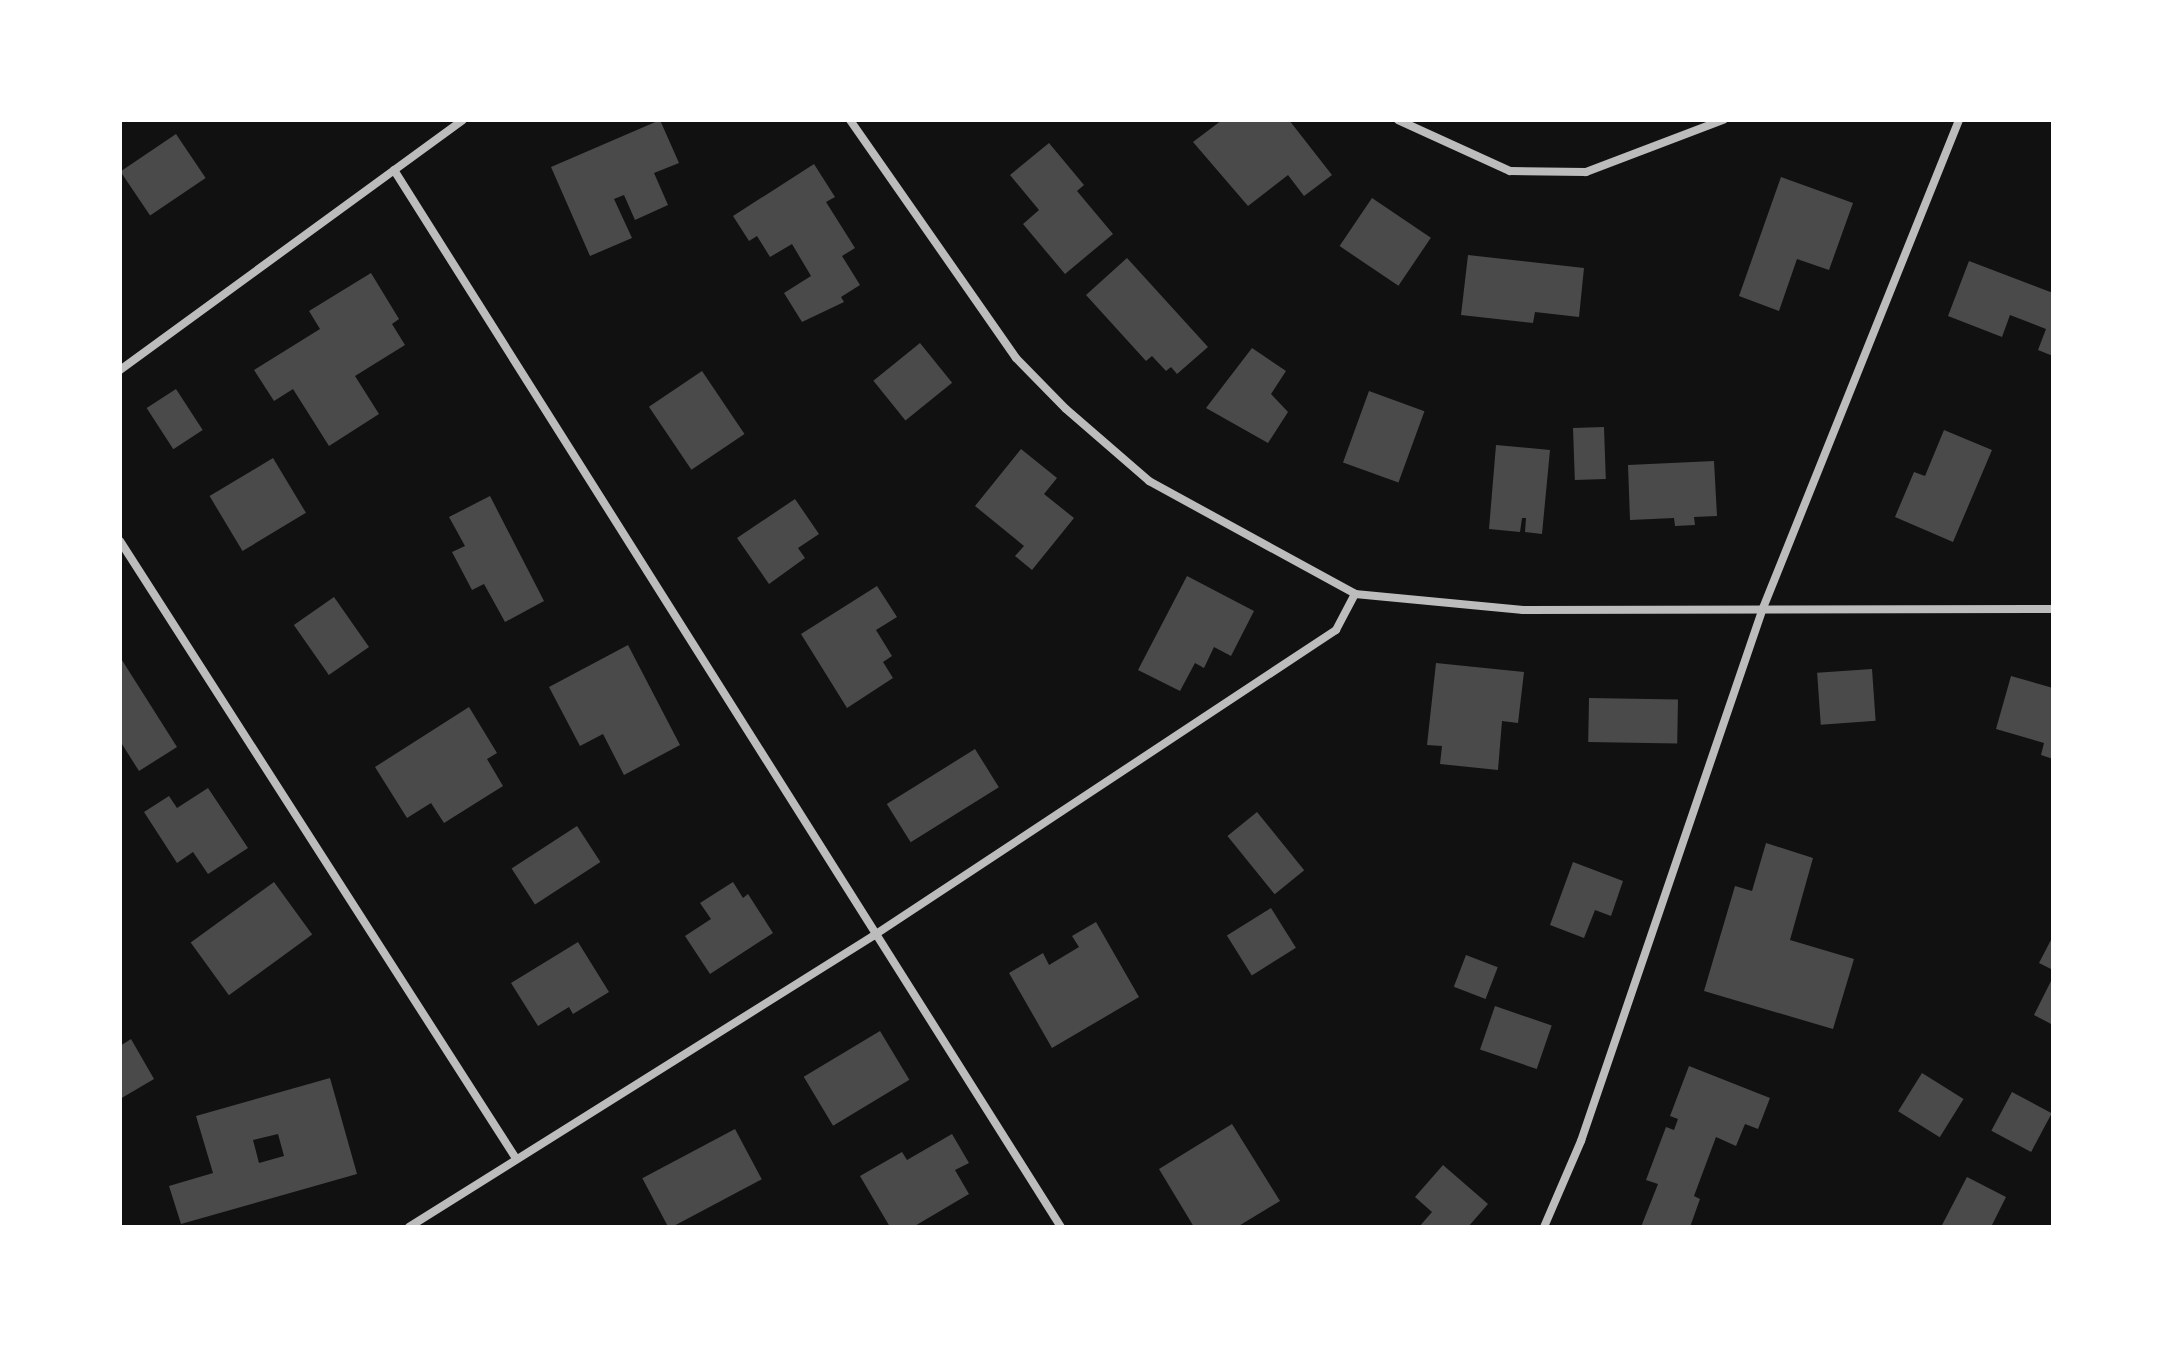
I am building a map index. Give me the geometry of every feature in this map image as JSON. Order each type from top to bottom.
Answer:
[{"type":"street","points":[[120,370],[463,120]]},
{"type":"street","points":[[850,120],[1016,358],[1066,409],[1149,481],[1355,594],[1523,610],[2053,609]]},
{"type":"street","points":[[1398,120],[1510,171],[1586,172],[1723,120]]},
{"type":"street","points":[[1544,1227],[1581,1141],[1763,608],[1959,120]]},
{"type":"street","points":[[394,170],[873,936],[1061,1227]]},
{"type":"street","points":[[120,541],[515,1157]]},
{"type":"street","points":[[409,1227],[515,1157],[873,936],[1336,630],[1355,594]]},
{"type":"building","points":[[660,120],[679,163],[654,173],[668,205],[635,220],[624,195],[614,199],[632,238],[590,256],[551,167]]},
{"type":"building","points":[[1222,120],[1289,120],[1332,175],[1304,196],[1288,175],[1248,206],[1193,142]]},
{"type":"building","points":[[176,134],[206,178],[150,215],[120,171]]},
{"type":"building","points":[[1049,143],[1084,185],[1077,191],[1113,234],[1065,274],[1023,224],[1039,210],[1010,175]]},
{"type":"building","points":[[814,164],[835,197],[826,202],[855,248],[842,256],[860,285],[841,297],[844,302],[802,322],[784,293],[811,276],[792,244],[770,257],[757,236],[749,241],[733,216]]},
{"type":"building","points":[[1781,177],[1853,203],[1829,270],[1797,259],[1779,311],[1739,296]]},
{"type":"building","points":[[1372,198],[1431,238],[1398,286],[1340,246]]},
{"type":"building","points":[[1468,255],[1584,268],[1579,317],[1535,312],[1533,323],[1461,315]]},
{"type":"building","points":[[1127,258],[1208,347],[1177,374],[1171,367],[1166,371],[1152,356],[1146,361],[1086,295]]},
{"type":"building","points":[[1969,261],[2053,293],[2053,356],[2038,350],[2046,329],[2010,315],[2002,337],[1948,316]]},
{"type":"building","points":[[371,273],[399,319],[392,324],[405,345],[355,376],[379,414],[329,446],[293,389],[274,401],[254,370],[320,329],[309,311]]},
{"type":"building","points":[[920,343],[952,383],[905,420],[873,381]]},
{"type":"building","points":[[1252,348],[1286,371],[1271,394],[1288,412],[1268,443],[1206,408]]},
{"type":"building","points":[[702,371],[744,434],[691,470],[649,407]]},
{"type":"building","points":[[176,389],[203,430],[173,449],[147,408]]},
{"type":"building","points":[[1369,391],[1424,411],[1398,483],[1343,462]]},
{"type":"building","points":[[1604,427],[1606,479],[1575,480],[1573,428]]},
{"type":"building","points":[[1944,430],[1992,450],[1953,542],[1895,517],[1914,472],[1925,476]]},
{"type":"building","points":[[1496,445],[1550,450],[1542,534],[1525,532],[1526,518],[1522,518],[1520,532],[1489,529]]},
{"type":"building","points":[[1021,449],[1057,478],[1044,494],[1074,518],[1032,570],[1015,556],[1024,546],[975,506]]},
{"type":"building","points":[[273,458],[306,513],[243,551],[210,496]]},
{"type":"building","points":[[1714,461],[1717,516],[1694,517],[1695,525],[1675,526],[1674,518],[1630,520],[1628,465]]},
{"type":"building","points":[[490,496],[544,601],[505,622],[484,584],[472,590],[452,552],[465,546],[449,517]]},
{"type":"building","points":[[795,499],[819,534],[798,548],[805,558],[769,584],[737,538]]},
{"type":"building","points":[[1187,576],[1254,611],[1231,656],[1214,647],[1204,668],[1195,663],[1180,691],[1138,670]]},
{"type":"building","points":[[877,586],[897,617],[876,630],[892,656],[883,662],[893,678],[847,708],[801,634]]},
{"type":"building","points":[[334,597],[369,647],[329,675],[294,625]]},
{"type":"building","points":[[628,645],[680,745],[624,775],[603,734],[580,746],[549,687]]},
{"type":"building","points":[[120,657],[177,747],[139,771],[120,741]]},
{"type":"building","points":[[1436,663],[1524,672],[1518,723],[1502,721],[1498,770],[1440,764],[1442,746],[1427,745]]},
{"type":"building","points":[[1872,669],[1876,721],[1821,725],[1817,673]]},
{"type":"building","points":[[2011,676],[2053,688],[2053,759],[2041,755],[2044,743],[1996,729]]},
{"type":"building","points":[[1589,698],[1678,700],[1677,744],[1588,742]]},
{"type":"building","points":[[469,707],[497,753],[487,759],[503,786],[444,823],[431,803],[407,818],[375,767]]},
{"type":"building","points":[[975,749],[999,787],[911,842],[887,804]]},
{"type":"building","points":[[208,788],[248,848],[208,874],[193,852],[177,863],[144,812],[169,796],[177,808]]},
{"type":"building","points":[[1257,812],[1304,870],[1275,894],[1227,836]]},
{"type":"building","points":[[577,826],[600,862],[535,905],[512,868]]},
{"type":"building","points":[[1766,843],[1813,858],[1790,940],[1854,959],[1833,1029],[1704,991],[1735,886],[1752,891]]},
{"type":"building","points":[[1573,862],[1623,881],[1611,916],[1595,910],[1584,938],[1550,925]]},
{"type":"building","points":[[274,882],[312,935],[229,995],[191,943]]},
{"type":"building","points":[[733,882],[743,898],[748,894],[773,933],[710,974],[685,936],[711,919],[700,903]]},
{"type":"building","points":[[1271,908],[1296,948],[1252,975],[1227,936]]},
{"type":"building","points":[[1096,922],[1139,997],[1052,1048],[1009,973],[1043,953],[1049,965],[1079,947],[1072,936]]},
{"type":"building","points":[[2053,936],[2053,970],[2039,963]]},
{"type":"building","points":[[578,942],[609,992],[573,1014],[569,1007],[538,1026],[511,983]]},
{"type":"building","points":[[1466,955],[1498,967],[1486,999],[1454,987]]},
{"type":"building","points":[[2053,977],[2053,1025],[2034,1015]]},
{"type":"building","points":[[1495,1006],[1552,1026],[1537,1069],[1480,1049]]},
{"type":"building","points":[[880,1031],[909,1080],[833,1126],[804,1077]]},
{"type":"building","points":[[131,1039],[154,1079],[120,1099],[120,1046]]},
{"type":"building","points":[[1689,1066],[1770,1098],[1758,1129],[1745,1124],[1736,1146],[1716,1137],[1694,1196],[1700,1199],[1690,1227],[1641,1227],[1658,1184],[1646,1180],[1666,1127],[1674,1130],[1678,1119],[1670,1116]]},
{"type":"building","points":[[1922,1073],[1964,1099],[1940,1137],[1898,1111]]},
{"type":"building","points":[[330,1078],[357,1174],[181,1224],[169,1186],[213,1173],[196,1116]],"holes":[[[278,1134],[284,1156],[259,1163],[253,1140]]]},
{"type":"building","points":[[2012,1092],[2052,1113],[2031,1152],[1991,1131]]},
{"type":"building","points":[[1232,1124],[1280,1201],[1237,1227],[1194,1227],[1159,1169]]},
{"type":"building","points":[[735,1129],[762,1179],[668,1227],[642,1178]]},
{"type":"building","points":[[952,1134],[969,1163],[955,1170],[969,1194],[913,1227],[890,1227],[860,1176],[902,1152],[907,1160]]},
{"type":"building","points":[[1443,1165],[1488,1204],[1468,1227],[1419,1227],[1432,1212],[1415,1197]]},
{"type":"building","points":[[1967,1177],[2006,1197],[1991,1227],[1941,1227]]}]
